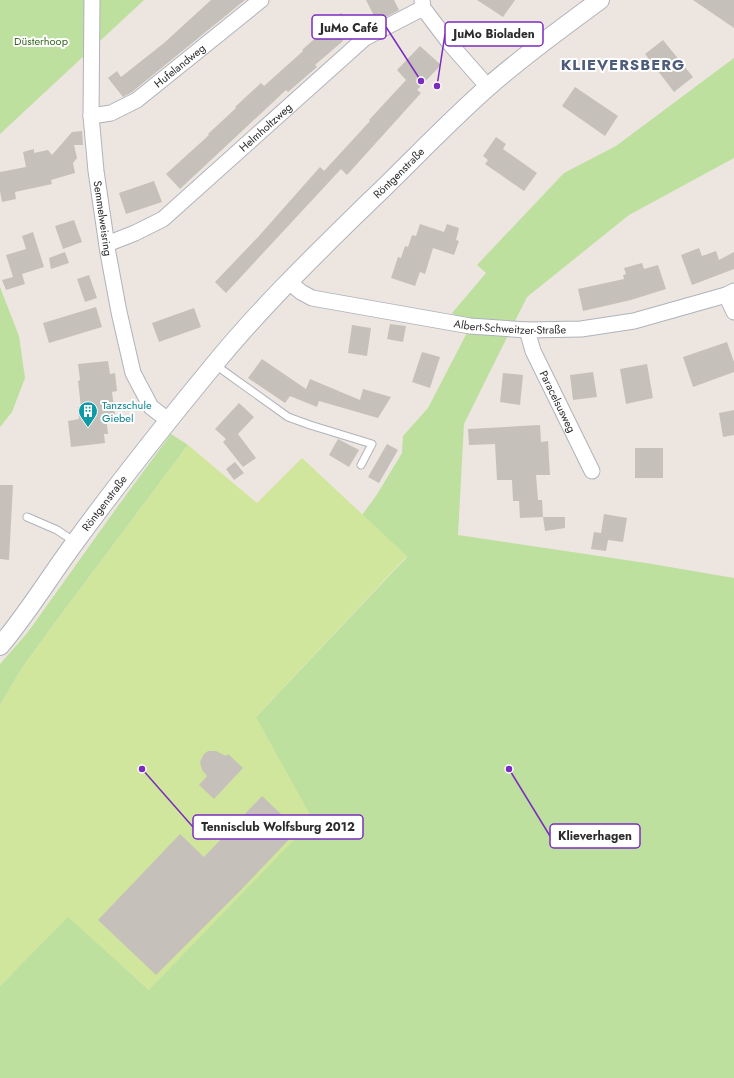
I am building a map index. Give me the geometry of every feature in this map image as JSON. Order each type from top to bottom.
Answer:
[{"type":"street","name":"Semmelweisring","points":[[92,0],[91,116],[96,171],[106,244],[119,312],[133,372],[151,408],[169,421]]},
{"type":"street","name":"Hufelandweg","points":[[91,116],[111,113],[137,100],[262,0]]},
{"type":"street","name":"Röntgenstraße","points":[[0,646],[22,618],[75,542],[169,421],[214,364],[288,281],[382,190],[433,137],[488,87],[600,0]]},
{"type":"street","points":[[423,4],[451,45],[488,87]]},
{"type":"street","name":"Helmholtzweg","points":[[106,244],[135,233],[163,219],[365,38],[423,4]]},
{"type":"street","name":"Albert-Schweitzer-Straße","points":[[288,281],[301,292],[312,298],[470,326],[527,330],[581,329],[634,321],[730,293]]},
{"type":"street","points":[[730,293],[734,312]]},
{"type":"street","name":"Paracelsusweg","points":[[527,330],[533,351],[592,471]]},
{"type":"lane","points":[[214,364],[288,417],[372,444],[361,465]]},
{"type":"lane","points":[[27,518],[57,530],[75,542]]},
{"type":"green space","name":"Düsterhoop","points":[[0,0],[144,0],[0,134]]},
{"type":"green space","points":[[734,58],[734,158],[629,215],[527,297],[464,424],[458,535],[646,563],[734,578],[734,1078],[0,1078],[0,986],[68,916],[149,990],[256,717],[407,557],[362,515],[376,496],[402,453],[403,436],[428,408],[470,327],[452,313],[486,273],[477,265],[564,173],[616,146]]},
{"type":"green space","points":[[0,287],[19,336],[25,378],[12,412],[0,427]]},
{"type":"green space","points":[[171,434],[188,445],[22,668],[0,705],[0,664],[28,632]]},
{"type":"green space","points":[[188,445],[257,503],[302,458],[407,556],[256,717],[313,820],[149,990],[68,917],[0,986],[0,705],[22,668]]},
{"type":"building","points":[[211,0],[245,0],[132,92],[123,97],[108,78],[117,71],[121,77],[164,43]]},
{"type":"building","points":[[366,0],[394,0],[399,10],[377,22]]},
{"type":"building","points":[[477,0],[515,0],[503,17]]},
{"type":"building","points":[[693,0],[734,0],[734,28]]},
{"type":"building","points":[[341,13],[354,28],[342,39],[343,41],[315,65],[317,67],[288,92],[286,90],[180,189],[166,174],[209,135],[208,134],[236,108],[235,107],[261,83],[264,86],[303,51],[302,50]]},
{"type":"building","points":[[663,40],[693,77],[674,92],[645,54]]},
{"type":"building","points":[[420,46],[441,65],[417,90],[421,93],[347,175],[341,169],[226,293],[215,282],[258,237],[320,167],[324,171],[406,80],[397,70]]},
{"type":"building","points":[[575,87],[618,116],[605,136],[562,106]]},
{"type":"building","points":[[82,131],[83,145],[74,145],[77,158],[73,163],[75,173],[51,180],[52,184],[15,192],[16,199],[2,202],[0,191],[0,172],[26,167],[23,152],[34,149],[34,153],[48,150],[52,155],[72,132]]},
{"type":"building","points":[[496,137],[506,144],[503,149],[537,173],[524,191],[485,164],[488,160],[483,156]]},
{"type":"building","points":[[154,181],[162,202],[126,214],[119,193]]},
{"type":"building","points":[[74,220],[82,242],[63,249],[55,226]]},
{"type":"building","points":[[420,224],[444,232],[447,224],[459,228],[456,240],[459,241],[454,255],[433,248],[425,274],[420,272],[415,286],[391,278],[398,257],[401,258],[405,246],[408,247],[412,235],[416,236]]},
{"type":"building","points":[[33,232],[44,267],[22,274],[25,284],[6,290],[2,280],[13,277],[6,255],[26,249],[22,236]]},
{"type":"building","points":[[699,248],[702,256],[716,251],[719,260],[734,252],[734,269],[692,285],[681,255]]},
{"type":"building","points":[[65,252],[69,263],[51,269],[49,258]]},
{"type":"building","points":[[642,263],[644,269],[658,265],[666,289],[631,300],[583,311],[578,289],[624,279],[623,275],[626,274],[624,268]]},
{"type":"building","points":[[89,275],[97,298],[85,302],[77,279]]},
{"type":"building","points":[[96,307],[102,327],[49,343],[43,323]]},
{"type":"building","points":[[194,308],[201,327],[159,342],[152,323]]},
{"type":"building","points":[[390,324],[406,326],[403,342],[387,339]]},
{"type":"building","points":[[352,325],[371,328],[367,356],[348,353]]},
{"type":"building","points":[[727,342],[734,362],[734,372],[693,387],[683,357]]},
{"type":"building","points":[[422,352],[440,357],[430,388],[412,382]]},
{"type":"building","points":[[262,359],[306,389],[310,379],[360,400],[363,389],[391,397],[378,418],[319,401],[317,407],[290,396],[285,403],[248,378]]},
{"type":"building","points":[[108,361],[110,374],[115,373],[117,391],[112,392],[115,415],[106,416],[108,434],[104,434],[105,443],[71,447],[68,421],[79,419],[78,407],[81,407],[78,364]]},
{"type":"building","points":[[647,364],[653,398],[626,404],[620,369]]},
{"type":"building","points":[[593,372],[597,397],[573,400],[570,375]]},
{"type":"building","points":[[503,373],[523,375],[520,405],[500,402]]},
{"type":"building","points":[[239,403],[254,417],[238,434],[256,458],[243,467],[223,442],[226,439],[215,429]]},
{"type":"building","points":[[734,410],[734,435],[723,437],[719,413]]},
{"type":"building","points":[[540,425],[541,442],[548,441],[550,475],[536,475],[538,500],[542,500],[543,517],[520,518],[519,501],[513,501],[512,480],[497,480],[495,444],[469,445],[468,429]]},
{"type":"building","points":[[338,439],[359,450],[349,467],[329,455]]},
{"type":"building","points":[[387,444],[398,450],[379,483],[368,477]]},
{"type":"building","points":[[635,448],[663,448],[663,478],[635,478]]},
{"type":"building","points":[[235,462],[244,473],[234,480],[226,469]]},
{"type":"building","points":[[0,485],[13,485],[9,560],[0,559]]},
{"type":"building","points":[[604,514],[627,518],[623,542],[608,540],[606,551],[591,549],[594,532],[601,533]]},
{"type":"building","points":[[543,517],[565,517],[565,528],[545,531]]},
{"type":"building","points":[[208,751],[216,751],[226,756],[228,754],[243,768],[214,799],[199,785],[207,776],[202,770],[200,762],[204,754]]},
{"type":"building","points":[[262,796],[298,830],[240,891],[156,975],[98,920],[180,834],[204,857]]},
{"type":"place","name":"JuMo Café","points":[[421,81]]},
{"type":"place","name":"JuMo Bioladen","points":[[437,86]]},
{"type":"place","name":"Tanzschule Giebel","points":[[88,428]]},
{"type":"place","name":"Tennisclub Wolfsburg 2012","points":[[142,769]]},
{"type":"place","name":"Klieverhagen","points":[[509,769]]},
{"type":"district","name":"KLIEVERSBERG","points":[[623,65]]}]
